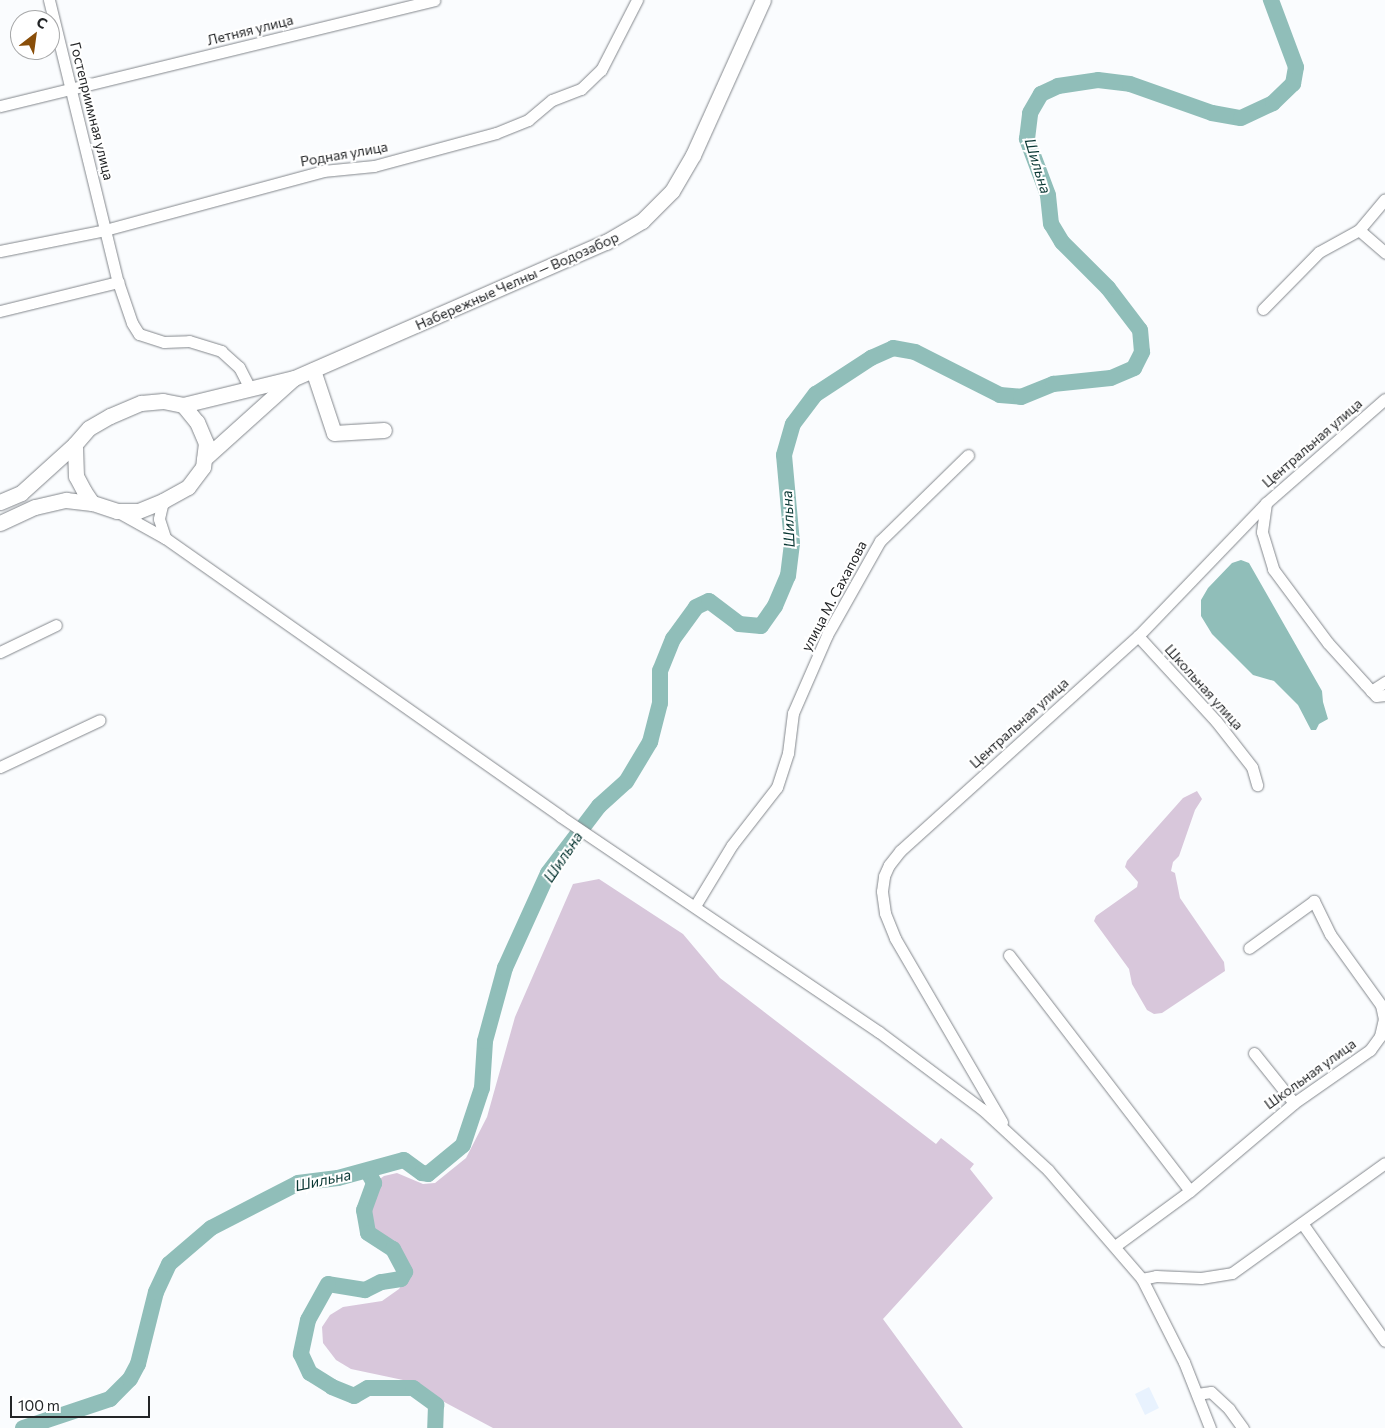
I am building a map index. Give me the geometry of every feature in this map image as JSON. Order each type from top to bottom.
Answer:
[{"type":"main road","name":"Набережные Челны — Водозабор","points":[[0,502],[21,493],[75,444],[89,428],[110,416],[142,403],[163,401],[183,405],[294,378],[606,242],[642,221],[672,191],[693,155],[763,0]]},
{"type":"main road","points":[[313,370],[334,433],[384,430]]},
{"type":"main road","name":"Набережные Челны — Водозабор","points":[[0,523],[35,507],[66,500],[92,503],[117,511],[138,511],[164,501],[188,486],[203,467],[204,459],[294,378]]},
{"type":"main road","points":[[183,405],[197,422],[206,443],[204,459]]},
{"type":"main road","points":[[75,444],[76,476],[92,503]]},
{"type":"street","name":"Гостеприимная улица","points":[[49,0],[73,90],[118,282],[132,323],[139,334],[164,342],[189,342],[221,351],[239,367],[250,389]]},
{"type":"street","name":"Летняя улица","points":[[0,106],[73,90],[434,0]]},
{"type":"street","name":"Родная улица","points":[[0,251],[105,230],[323,171],[374,166],[496,133],[528,120],[552,100],[581,89],[601,70],[637,0]]},
{"type":"street","points":[[1263,309],[1319,252],[1359,230],[1385,199]]},
{"type":"street","points":[[1359,230],[1385,253]]},
{"type":"street","points":[[0,311],[118,282]]},
{"type":"street","name":"Центральная улица","points":[[1006,1129],[895,938],[885,913],[882,891],[884,876],[889,865],[900,851],[1138,636],[1266,503],[1385,399]]},
{"type":"street","name":"улица М. Сахапова","points":[[695,906],[732,845],[777,786],[788,753],[797,704],[827,635],[880,541],[968,455]]},
{"type":"street","points":[[164,501],[159,519],[165,538]]},
{"type":"street","points":[[1266,503],[1262,532],[1273,569],[1328,643],[1376,696],[1385,695]]},
{"type":"street","points":[[117,511],[165,538],[560,816],[879,1032],[1006,1129],[1048,1170],[1116,1246],[1142,1279],[1184,1362],[1210,1428]]},
{"type":"street","points":[[1250,519],[1262,532]]},
{"type":"street","points":[[0,652],[56,625]]},
{"type":"street","name":"Школьная улица","points":[[1138,636],[1222,729],[1252,767],[1258,785]]},
{"type":"street","points":[[1371,691],[1385,682]]},
{"type":"street","points":[[0,767],[100,720]]},
{"type":"street","name":"Школьная улица","points":[[1116,1246],[1190,1191],[1294,1103],[1370,1050],[1380,1036],[1384,1019],[1381,1005],[1330,934],[1314,901],[1249,948]]},
{"type":"street","points":[[1009,955],[1190,1191]]},
{"type":"street","points":[[1254,1053],[1294,1103]]},
{"type":"street","points":[[956,1089],[970,1086],[974,1073]]},
{"type":"street","points":[[1142,1279],[1156,1276],[1201,1278],[1232,1273],[1385,1163]]},
{"type":"street","points":[[1302,1222],[1385,1341]]},
{"type":"street","points":[[1197,1394],[1211,1392],[1229,1409],[1243,1428]]},
{"type":"shaded area","points":[[1241,560],[1249,563],[1322,691],[1328,719],[1319,724],[1316,730],[1311,730],[1298,705],[1274,681],[1253,675],[1212,634],[1201,616],[1201,600],[1208,588],[1232,563]]},
{"type":"shaded area","points":[[1197,791],[1202,799],[1195,810],[1179,856],[1173,862],[1171,871],[1175,873],[1180,898],[1224,962],[1225,971],[1162,1013],[1154,1014],[1147,1010],[1132,984],[1129,969],[1094,921],[1096,916],[1137,887],[1138,882],[1125,867],[1127,861],[1183,798]]},
{"type":"shaded area","points":[[599,879],[683,934],[720,978],[936,1144],[941,1138],[974,1164],[970,1169],[993,1198],[883,1319],[963,1428],[493,1428],[403,1380],[351,1369],[336,1360],[323,1343],[322,1327],[330,1315],[343,1307],[382,1301],[399,1289],[409,1274],[398,1247],[382,1236],[368,1221],[363,1205],[365,1195],[371,1185],[384,1176],[397,1173],[423,1184],[435,1183],[466,1158],[487,1117],[515,1017],[573,884]]},
{"type":"shaded area","points":[[1149,1387],[1159,1408],[1145,1415],[1135,1394]]},
{"type":"waterway","name":"Шильна","points":[[23,1428],[110,1399],[130,1379],[138,1364],[156,1292],[169,1264],[211,1228],[298,1183],[338,1178],[404,1160],[422,1173],[428,1174],[463,1145],[482,1088],[485,1041],[505,968],[548,873],[599,806],[626,782],[650,742],[660,703],[660,671],[673,639],[696,607],[709,601],[739,624],[761,626],[775,606],[788,576],[792,543],[784,455],[793,424],[816,394],[871,358],[893,348],[915,352],[1000,395],[1021,397],[1053,384],[1111,378],[1134,368],[1142,352],[1140,330],[1108,288],[1062,242],[1051,224],[1048,195],[1027,139],[1030,113],[1041,94],[1058,86],[1098,80],[1130,84],[1212,113],[1241,118],[1273,103],[1293,84],[1296,67],[1271,0]]},
{"type":"waterway","points":[[368,1172],[374,1183],[364,1210],[368,1233],[393,1249],[405,1272],[401,1279],[381,1282],[365,1290],[328,1284],[308,1320],[301,1354],[310,1373],[332,1387],[354,1396],[368,1388],[413,1388],[436,1405],[435,1428]]}]
